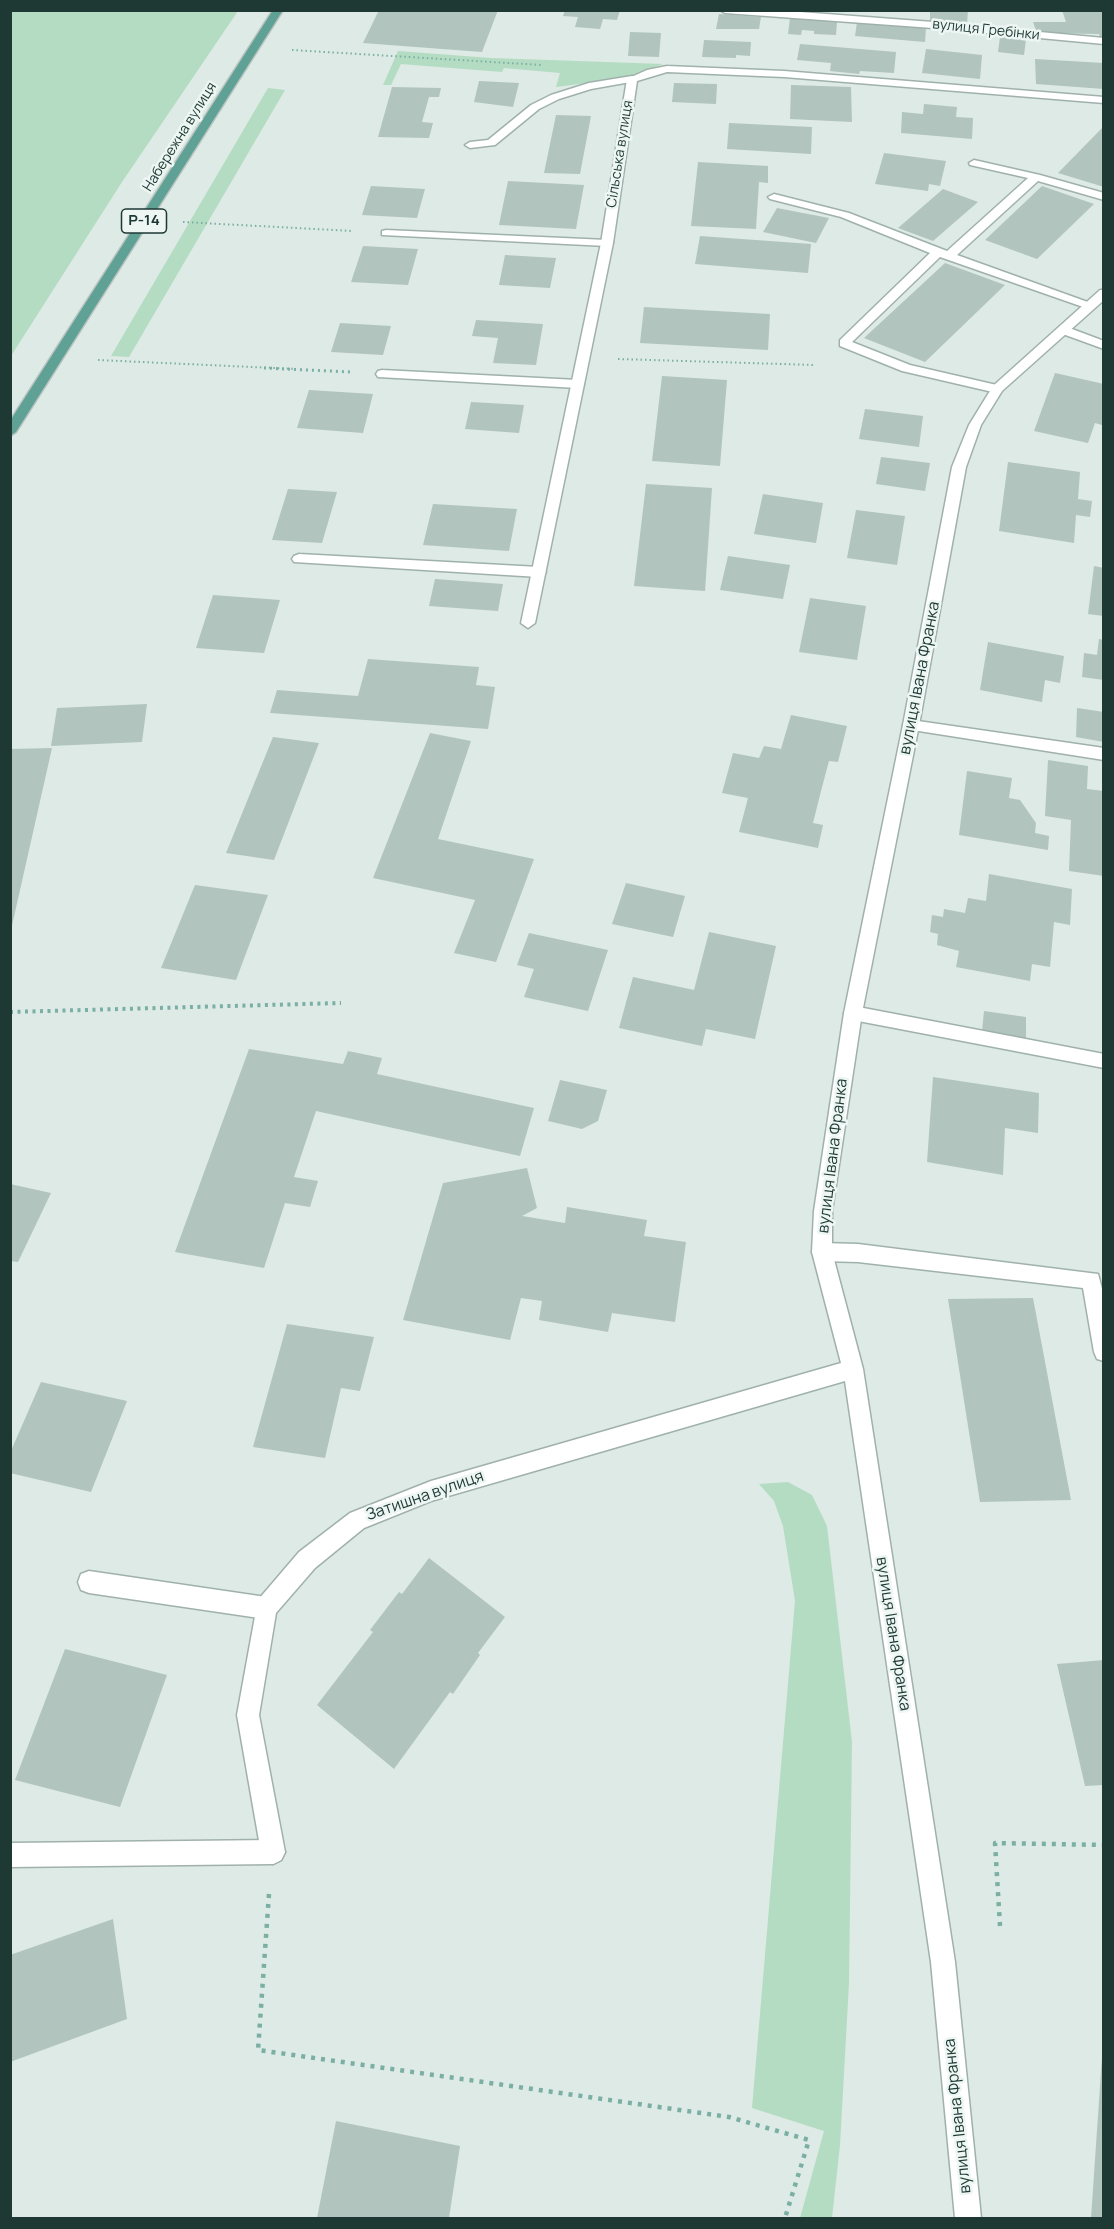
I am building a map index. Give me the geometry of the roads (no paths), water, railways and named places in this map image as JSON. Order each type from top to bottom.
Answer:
[{"type":"main road","name":"Набережна вулиця","points":[[10,432],[278,10]]},
{"type":"street","name":"вулиця Гребінки","points":[[725,10],[933,25],[1104,41]]},
{"type":"street","name":"Сільська вулиця","points":[[528,623],[607,243],[632,79],[667,69],[784,74],[1104,100]]},
{"type":"street","points":[[470,145],[491,143],[535,107],[555,97],[589,86],[632,79]]},
{"type":"street","points":[[974,163],[1036,177],[1104,197]]},
{"type":"street","points":[[997,389],[906,368],[844,342],[943,254],[1036,177]]},
{"type":"street","points":[[774,197],[845,215],[943,254],[1097,299]]},
{"type":"street","points":[[386,233],[607,243]]},
{"type":"street","name":"вулиця Івана Франка","points":[[968,2218],[943,1962],[853,1369],[822,1252],[823,1210],[853,1013],[911,725],[959,467],[975,425],[997,389],[1097,299]]},
{"type":"street","points":[[1064,330],[1104,345]]},
{"type":"street","points":[[382,374],[578,384]]},
{"type":"street","points":[[299,559],[539,572]]},
{"type":"street","points":[[911,725],[1104,754]]},
{"type":"street","points":[[853,1013],[1104,1061]]},
{"type":"street","points":[[822,1252],[858,1253],[1091,1280],[1104,1352]]},
{"type":"street","name":"Затишна вулиця","points":[[266,1608],[307,1560],[357,1520],[431,1491],[853,1369]]},
{"type":"street","points":[[10,1855],[273,1852],[248,1715],[266,1608],[89,1582]]}]
